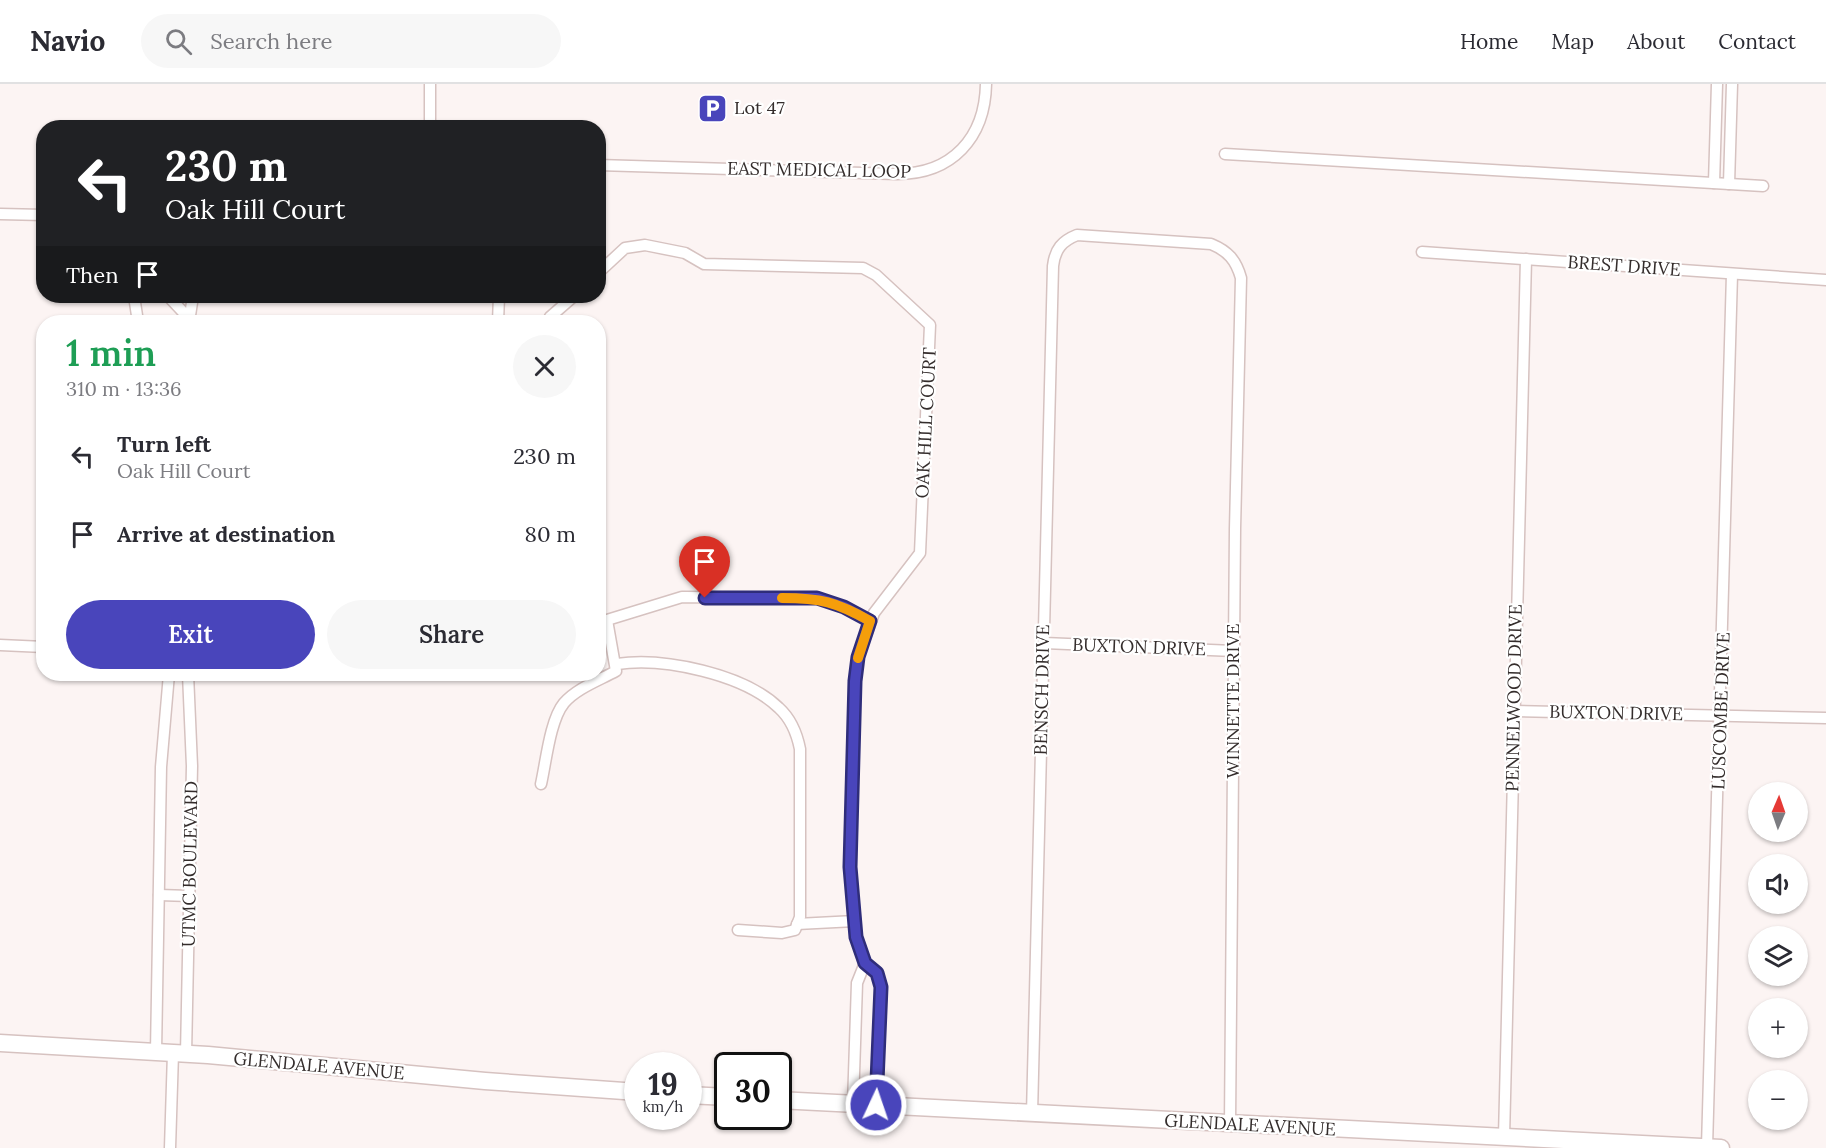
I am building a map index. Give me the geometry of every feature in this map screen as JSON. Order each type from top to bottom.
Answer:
[{"type":"main road","name":"GLENDALE AVENUE","points":[[0,1043],[172,1053],[624,1091]]},
{"type":"main road","name":"GLENDALE AVENUE","points":[[792,1101],[1503,1137],[1568,1144],[1714,1148]]},
{"type":"street","points":[[430,84],[430,120]]},
{"type":"street","name":"EAST MEDICAL LOOP","points":[[606,165],[897,174],[922,172],[947,162],[969,141],[982,118],[986,84]]},
{"type":"street","points":[[1714,183],[1717,84]]},
{"type":"street","points":[[1729,184],[1732,84]]},
{"type":"street","points":[[1225,154],[1763,186]]},
{"type":"street","points":[[0,214],[36,215]]},
{"type":"street","name":"WINNETTE DRIVE","points":[[1053,266],[1058,248],[1067,239],[1077,235],[1198,241],[1225,250],[1238,267],[1241,278],[1234,651],[1230,1124]]},
{"type":"street","name":"OAK HILL COURT","points":[[606,266],[625,248],[645,245],[685,253],[704,264],[863,268],[876,275],[930,325],[920,554],[870,621],[858,657],[855,681],[850,867],[855,921],[865,963],[857,983],[853,1104]]},
{"type":"street","name":"BREST DRIVE","points":[[1422,252],[1826,280]]},
{"type":"street","name":"PENNELWOOD DRIVE","points":[[1503,1137],[1526,259]]},
{"type":"street","name":"BENSCH DRIVE","points":[[1032,1114],[1053,266]]},
{"type":"street","name":"LUSCOMBE DRIVE","points":[[1714,1148],[1721,714],[1732,274]]},
{"type":"street","points":[[175,303],[184,315]]},
{"type":"street","points":[[552,315],[566,303]]},
{"type":"street","points":[[606,676],[616,671],[617,664],[607,620],[682,597],[817,598],[844,607],[870,621]]},
{"type":"street","name":"BUXTON DRIVE","points":[[1044,642],[1234,651]]},
{"type":"street","points":[[0,645],[36,647]]},
{"type":"street","points":[[617,664],[641,660],[721,676],[765,697],[788,718],[797,736],[800,748],[800,917],[795,930],[782,933],[738,930]]},
{"type":"street","name":"UTMC BOULEVARD","points":[[168,681],[162,752],[159,895],[172,1053]]},
{"type":"street","name":"UTMC BOULEVARD","points":[[172,1053],[190,896],[192,746],[188,681]]},
{"type":"street","points":[[541,784],[555,722],[564,704],[576,693],[598,681]]},
{"type":"street","name":"BUXTON DRIVE","points":[[1513,711],[1826,718]]},
{"type":"street","points":[[159,895],[190,896]]},
{"type":"street","points":[[797,924],[855,921]]},
{"type":"street","name":"OAK HILL COURT","points":[[865,963],[877,973],[881,987],[876,1105]]},
{"type":"street","points":[[170,1148],[172,1053]]},
{"type":"slow traffic","points":[[782,598],[817,598],[844,607],[870,621],[858,658]]},
{"type":"place","name":"Lot 47","points":[[713,108]]},
{"type":"route","points":[[705,598],[817,598],[844,607],[870,621],[858,657],[855,681],[850,867],[856,937],[865,963],[877,973],[881,987],[876,1105]]}]
